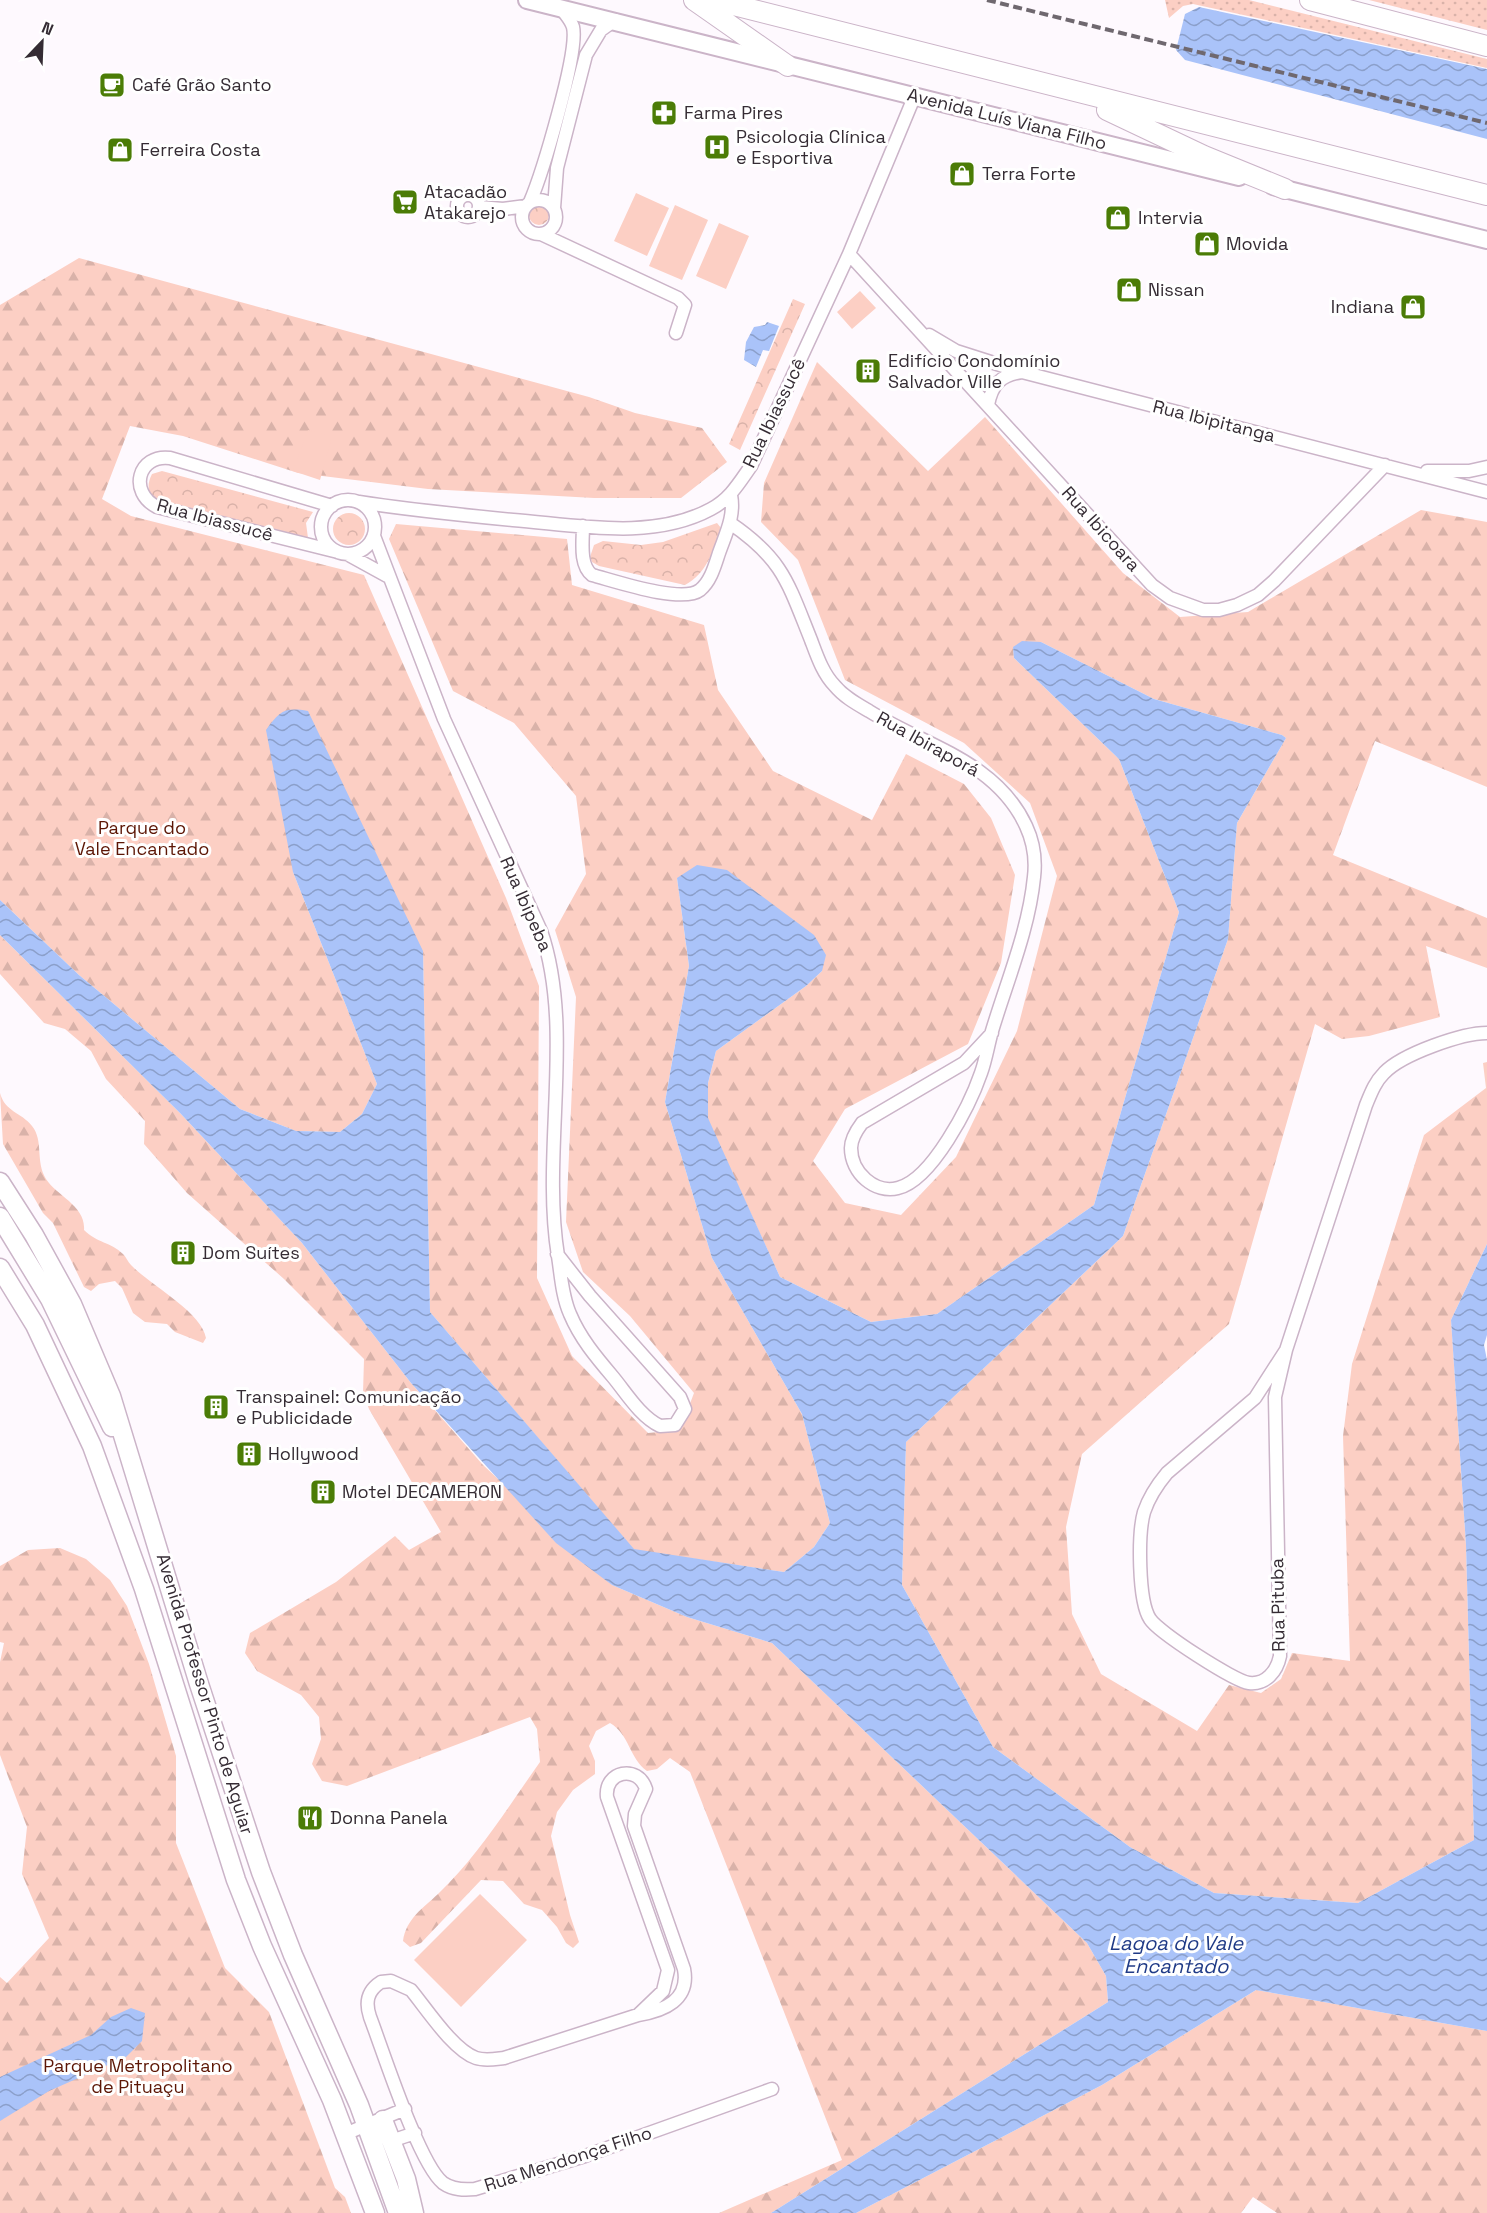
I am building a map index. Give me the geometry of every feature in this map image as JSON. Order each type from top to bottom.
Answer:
[{"type":"highway","points":[[694,0],[788,66]]},
{"type":"highway","points":[[714,0],[1487,195]]},
{"type":"highway","points":[[1310,0],[1487,45]]},
{"type":"highway","points":[[1052,86],[1146,126],[1229,167],[1285,189]]},
{"type":"main road","name":"Avenida Luís Viana Filho","points":[[527,0],[615,20],[788,66],[915,95],[1487,240]]},
{"type":"main road","name":"Avenida Professor Pinto de Aguiar","points":[[0,1182],[72,1304],[111,1396],[261,1872],[285,1934],[375,2123],[398,2213]]},
{"type":"main road","points":[[0,1217],[50,1299],[113,1431],[135,1468]]},
{"type":"main road","name":"Avenida Professor Pinto de Aguiar","points":[[0,1268],[30,1315],[92,1446],[144,1589],[236,1880],[345,2134],[375,2213]]},
{"type":"main road","points":[[375,2123],[392,2141],[406,2179],[414,2213]]},
{"type":"street","points":[[522,223],[522,211],[528,204],[543,168],[572,52],[573,27],[560,7]]},
{"type":"street","points":[[541,234],[551,230],[555,214],[557,168],[586,55],[601,30],[615,20]]},
{"type":"street","name":"Rua Ibiassucê","points":[[359,502],[411,510],[583,526],[640,528],[673,522],[710,510],[731,495],[751,466],[849,254],[915,95]]},
{"type":"street","points":[[479,207],[503,209],[546,201],[555,214],[569,245]]},
{"type":"street","points":[[503,209],[530,232],[569,245],[682,301],[685,312],[676,333]]},
{"type":"street","name":"Rua Ibicoara","points":[[849,254],[1152,585],[1170,598],[1203,610],[1219,610],[1238,605],[1258,595],[1385,465]]},
{"type":"street","name":"Rua Ibipitanga","points":[[915,326],[956,351],[1022,372],[1487,492]]},
{"type":"street","points":[[988,405],[994,386],[1001,378],[1022,372]]},
{"type":"street","name":"Rua Ibiassucê","points":[[332,506],[170,458],[155,458],[145,465],[139,476],[138,485],[144,498],[157,507],[342,553]]},
{"type":"street","name":"Rua Ibipitanga","points":[[1405,470],[1447,472],[1487,467]]},
{"type":"street","points":[[583,526],[584,561],[588,572],[681,595],[692,594],[706,583],[730,523],[731,495]]},
{"type":"street","points":[[342,553],[364,549],[374,536],[374,520],[366,507],[359,502],[340,501],[332,506],[322,519],[322,534],[325,542],[342,553],[387,576]]},
{"type":"street","name":"Rua Ibiassucê","points":[[374,520],[391,512],[411,510]]},
{"type":"street","name":"Rua Ibiraporá","points":[[730,523],[760,545],[780,568],[818,658],[835,686],[877,716],[978,769],[1001,788],[1016,807],[1027,828],[1034,851],[1030,903],[981,1073],[969,1101],[921,1177],[907,1186],[892,1190],[880,1189],[868,1182],[853,1160],[851,1147],[854,1134],[861,1123],[964,1063],[992,1033]]},
{"type":"street","name":"Rua Ibipeba","points":[[374,536],[387,576],[444,719],[541,931],[551,961],[555,1018],[553,1226],[557,1254],[569,1312],[580,1335],[652,1422],[660,1426],[675,1425],[686,1409],[680,1397],[590,1296],[557,1254]]},
{"type":"street","name":"Rua Pituba","points":[[1286,1350],[1262,1390],[1248,1405],[1167,1473],[1153,1491],[1143,1514],[1141,1598],[1151,1622],[1230,1675],[1249,1683],[1268,1678],[1278,1664],[1280,1656],[1274,1414],[1286,1350],[1374,1086],[1384,1073],[1409,1056],[1468,1036],[1487,1034]]},
{"type":"street","points":[[1248,1405],[1262,1407],[1274,1414]]},
{"type":"street","points":[[627,1773],[640,1778],[646,1789],[635,1814],[634,1826],[686,1980],[681,1995],[674,2002],[656,2012],[638,2015],[663,1991],[668,1970],[607,1797],[606,1790],[613,1777],[627,1773]]},
{"type":"street","name":"Rua Mendonça Filho","points":[[638,2015],[504,2058],[490,2060],[477,2058],[460,2047],[411,1990],[391,1981],[381,1982],[371,1991],[367,2008],[423,2152],[444,2183],[463,2190],[475,2189],[585,2156],[772,2089]]},
{"type":"street","points":[[345,2134],[405,2109]]},
{"type":"street","points":[[392,2141],[415,2133]]},
{"type":"green space","points":[[1165,0],[1249,0],[1487,59],[1487,68],[1193,4],[1183,6],[1169,18]]},
{"type":"green space","points":[[1369,0],[1487,0],[1487,30]]},
{"type":"green space","points":[[636,193],[669,208],[647,256],[614,241]]},
{"type":"green space","points":[[539,205],[546,208],[549,215],[546,222],[539,225],[532,222],[529,215],[532,208]]},
{"type":"green space","points":[[675,205],[708,220],[682,280],[649,266]]},
{"type":"green space","points":[[719,223],[749,236],[726,289],[696,276]]},
{"type":"green space","name":"Parque do Vale Encantado","points":[[79,258],[589,397],[635,413],[702,428],[727,462],[681,498],[594,498],[428,489],[298,473],[183,436],[130,426],[102,499],[131,516],[364,575],[506,898],[539,986],[537,1278],[572,1356],[648,1433],[680,1430],[694,1393],[630,1316],[583,1272],[566,1222],[576,997],[555,930],[586,874],[576,796],[514,723],[453,691],[389,539],[396,524],[567,539],[572,585],[704,625],[718,690],[773,771],[872,820],[906,754],[964,784],[991,818],[1015,875],[1001,963],[968,1044],[845,1109],[813,1161],[845,1203],[901,1215],[956,1157],[1017,1031],[1057,876],[1030,803],[964,743],[845,680],[798,560],[761,522],[764,483],[817,362],[928,471],[985,417],[1123,573],[1180,617],[1248,612],[1421,510],[1487,522],[1487,787],[1375,741],[1333,855],[1487,918],[1487,968],[1426,946],[1440,1017],[1369,1036],[1342,1039],[1315,1024],[1229,1324],[1082,1454],[1066,1527],[1072,1614],[1101,1674],[1197,1731],[1229,1685],[1261,1693],[1281,1679],[1292,1653],[1350,1661],[1343,1436],[1352,1364],[1424,1135],[1486,1088],[1483,1063],[1487,1062],[1487,1244],[1451,1320],[1466,1545],[1474,1840],[1358,1903],[1214,1893],[1130,1847],[993,1747],[902,1585],[906,1442],[1123,1236],[1228,939],[1237,823],[1286,738],[1154,699],[1041,642],[1013,647],[1014,658],[1119,759],[1179,912],[1094,1205],[937,1314],[871,1322],[780,1277],[707,1118],[708,1083],[716,1051],[806,986],[822,971],[677,878],[689,966],[665,1102],[712,1258],[802,1414],[830,1523],[814,1547],[784,1572],[634,1550],[430,1312],[423,951],[293,872],[377,1084],[362,1114],[340,1132],[296,1131],[240,1109],[79,975],[0,900],[0,305]]},
{"type":"green space","points":[[860,291],[876,308],[852,329],[837,312]]},
{"type":"green space","points":[[793,299],[805,304],[740,450],[729,444]]},
{"type":"green space","points":[[308,430],[332,437],[320,480],[293,471]]},
{"type":"green space","points":[[162,471],[313,512],[306,523],[308,538],[157,503],[150,493],[149,482],[152,474]]},
{"type":"green space","points":[[349,513],[360,518],[365,529],[360,540],[349,545],[338,540],[333,529],[338,518]]},
{"type":"green space","points":[[717,523],[721,528],[709,560],[699,574],[685,585],[599,566],[592,562],[590,557],[594,545],[603,541],[641,545],[663,542]]},
{"type":"green space","points":[[0,935],[180,1113],[302,1243],[411,1383],[483,1465],[612,1585],[687,1617],[772,1643],[1087,1943],[1106,1976],[1108,2002],[771,2213],[719,2213],[842,2160],[690,1772],[670,1758],[657,1769],[647,1771],[636,1760],[617,1728],[610,1723],[596,1731],[589,1746],[595,1761],[595,1774],[573,1790],[557,1812],[551,1836],[570,1915],[579,1942],[573,1948],[566,1943],[557,1927],[542,1910],[524,1904],[503,1881],[481,1880],[421,1943],[410,1947],[403,1941],[411,1920],[467,1863],[540,1762],[537,1729],[530,1717],[347,1786],[322,1781],[312,1764],[321,1739],[319,1717],[301,1695],[257,1671],[245,1653],[250,1633],[336,1582],[395,1536],[409,1550],[441,1532],[369,1409],[363,1393],[364,1359],[284,1279],[187,1193],[144,1144],[145,1121],[106,1079],[91,1051],[65,1029],[44,1023],[0,974]]},
{"type":"green space","points":[[0,1093],[9,1108],[28,1121],[36,1132],[41,1165],[46,1179],[76,1208],[84,1230],[94,1238],[118,1250],[140,1273],[195,1318],[206,1338],[203,1343],[175,1332],[167,1324],[145,1322],[133,1313],[122,1288],[115,1281],[99,1284],[91,1291],[84,1287],[53,1223],[43,1213],[3,1144]]},
{"type":"green space","name":"Parque Metropolitano de Pituaçu","points":[[60,1548],[86,1559],[110,1580],[127,1606],[149,1664],[176,1756],[176,1843],[225,1968],[269,2012],[335,2188],[345,2197],[351,2213],[0,2213],[0,1977],[7,1983],[49,1938],[22,1874],[27,1827],[0,1755],[0,1662],[4,1643],[0,1642],[0,1566],[28,1550]]},
{"type":"green space","points":[[480,1894],[527,1940],[461,2007],[414,1960]]},
{"type":"green space","points":[[1256,1990],[1487,2031],[1487,2213],[1277,2213],[1253,2197],[1241,2213],[856,2213],[1102,2085]]},
{"type":"water","points":[[1199,7],[1487,69],[1487,139],[1185,60],[1176,50],[1185,14]]},
{"type":"water","points":[[767,322],[779,326],[769,351],[763,350],[756,367],[744,360],[746,342],[754,327],[765,325]]},
{"type":"water","name":"Lagoa do Vale Encantado","points":[[1022,641],[1041,642],[1154,699],[1286,738],[1237,823],[1228,939],[1123,1236],[906,1442],[902,1585],[993,1747],[1130,1847],[1214,1893],[1358,1903],[1474,1840],[1466,1545],[1451,1320],[1487,1244],[1487,1335],[1484,1345],[1487,1360],[1487,2031],[1256,1990],[1102,2085],[856,2213],[771,2213],[1108,2002],[1106,1976],[1087,1943],[772,1643],[687,1617],[612,1585],[556,1543],[411,1383],[302,1243],[180,1113],[0,935],[0,900],[79,975],[240,1109],[296,1131],[340,1132],[362,1114],[377,1084],[293,872],[266,730],[283,712],[308,711],[423,951],[430,1312],[634,1549],[784,1572],[814,1547],[830,1523],[802,1414],[712,1258],[665,1102],[689,966],[677,878],[697,865],[727,870],[814,935],[826,955],[822,971],[806,986],[716,1051],[708,1083],[708,1118],[780,1277],[871,1322],[937,1314],[1094,1205],[1179,912],[1119,759],[1014,658],[1013,647]]},
{"type":"water","points":[[131,2008],[145,2013],[142,2041],[126,2057],[49,2091],[0,2121],[0,2077],[91,2035],[111,2017]]},
{"type":"railway","points":[[987,0],[1487,123]]},
{"type":"place","name":"Café Grão Santo","points":[[112,85]]},
{"type":"place","name":"Farma Pires","points":[[664,113]]},
{"type":"place","name":"Psicologia Clínica e Esportiva","points":[[717,147]]},
{"type":"place","name":"Ferreira Costa","points":[[120,150]]},
{"type":"place","name":"Terra Forte","points":[[962,174]]},
{"type":"place","name":"Atacadão Atakarejo","points":[[405,202]]},
{"type":"place","name":"Intervia","points":[[1118,218]]},
{"type":"place","name":"Movida","points":[[1207,244]]},
{"type":"place","name":"Nissan","points":[[1129,290]]},
{"type":"place","name":"Indiana","points":[[1413,307]]},
{"type":"place","name":"Edifício Condomínio Salvador Ville","points":[[868,371]]},
{"type":"place","name":"Dom Suítes","points":[[183,1253]]},
{"type":"place","name":"Transpainel: Comunicação e Publicidade","points":[[216,1407]]},
{"type":"place","name":"Hollywood","points":[[249,1454]]},
{"type":"place","name":"Motel DECAMERON","points":[[323,1492]]},
{"type":"place","name":"Donna Panela","points":[[310,1818]]}]
